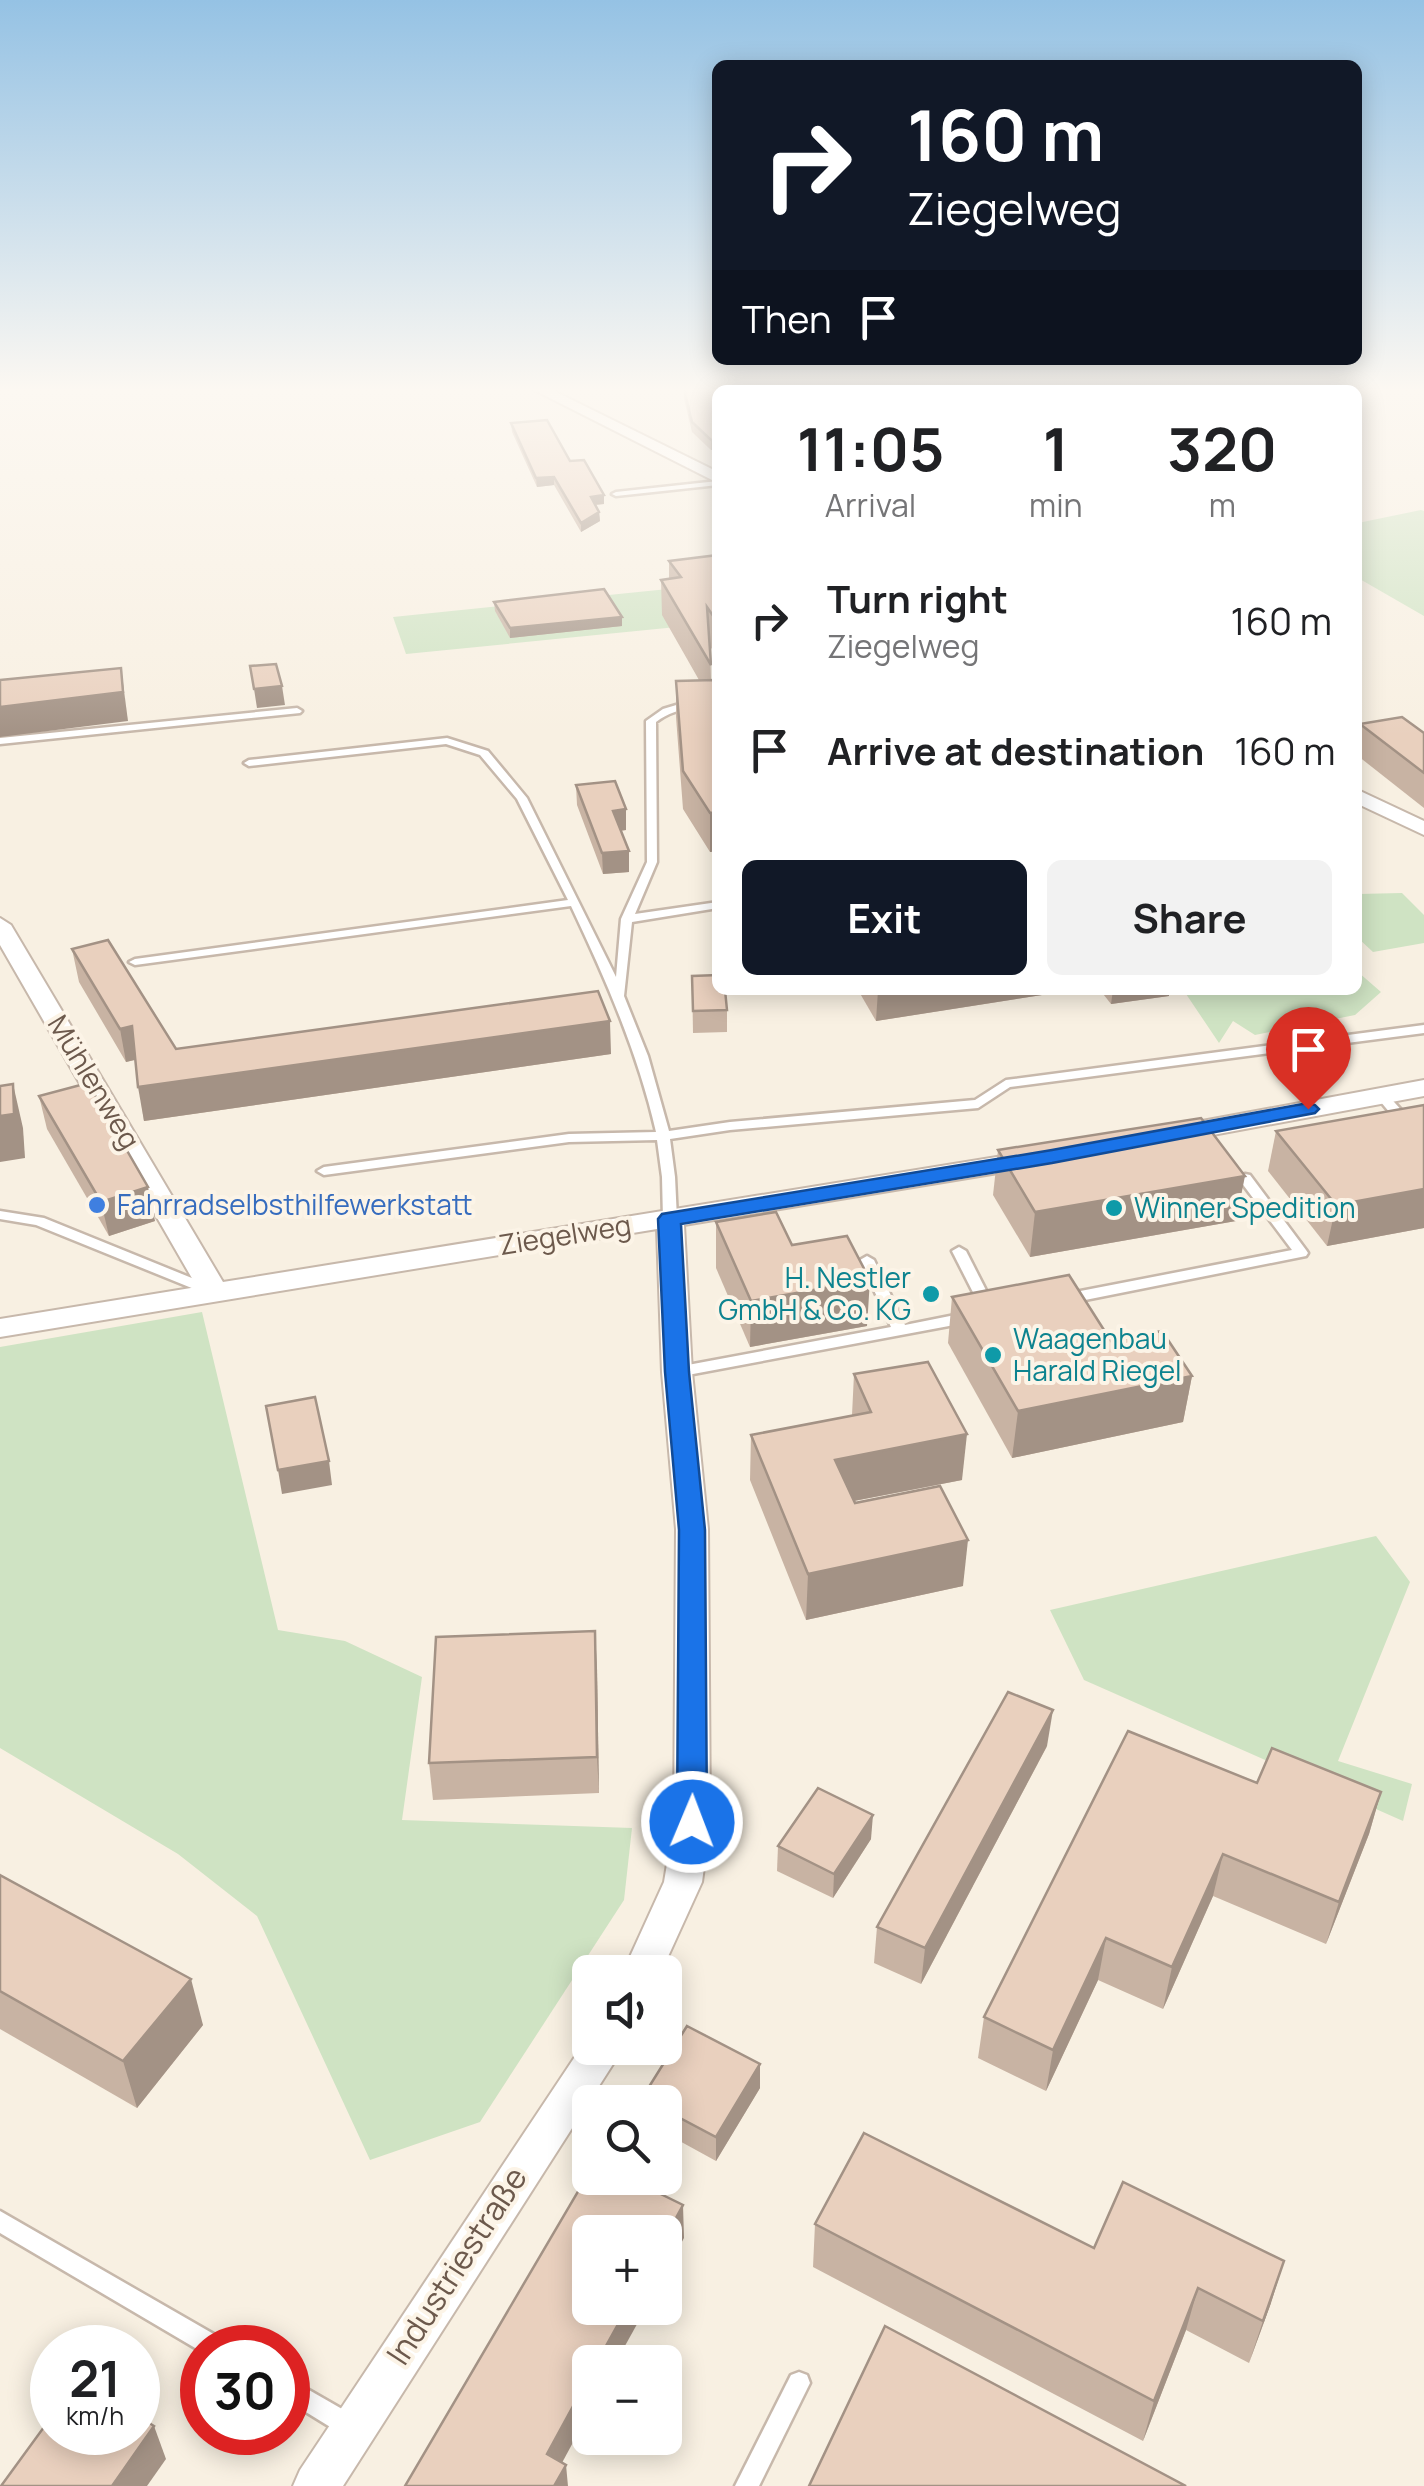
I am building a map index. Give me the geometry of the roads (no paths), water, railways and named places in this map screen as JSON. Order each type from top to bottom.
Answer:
[{"type":"street","points":[[1362,798],[1424,829]]},
{"type":"street","name":"Mühlenweg","points":[[0,925],[214,1292]]},
{"type":"street","points":[[1148,1138],[1424,1088]]},
{"type":"street","name":"Ziegelweg","points":[[0,1328],[1052,1156]]},
{"type":"street","points":[[650,1955],[683,1882],[692,1822],[692,1530],[677,1372],[670,1219]]},
{"type":"street","name":"Industriestraße","points":[[316,2486],[590,2065]]},
{"type":"lane","points":[[620,995],[627,919],[652,862],[651,720],[660,712],[681,705],[712,709]]},
{"type":"lane","points":[[0,742],[298,711]]},
{"type":"lane","points":[[249,763],[446,742],[484,753],[522,798],[620,995],[664,1136],[671,1172],[670,1219]]},
{"type":"lane","points":[[135,962],[575,902]]},
{"type":"lane","points":[[627,919],[712,906]]},
{"type":"lane","points":[[324,1170],[569,1138],[664,1136],[730,1126],[978,1104],[1006,1084],[1424,1029]]},
{"type":"lane","points":[[1381,1095],[1411,1129],[1424,1126]]},
{"type":"lane","points":[[1049,1302],[1301,1253],[1245,1178]]},
{"type":"lane","points":[[0,1215],[38,1221],[214,1292]]},
{"type":"lane","points":[[959,1251],[990,1314]]},
{"type":"lane","points":[[867,1260],[900,1330]]},
{"type":"lane","points":[[677,1372],[1010,1310]]},
{"type":"lane","points":[[0,2221],[180,2327]]},
{"type":"lane","points":[[747,2486],[799,2383]]},
{"type":"lane","points":[[310,2403],[353,2428]]},
{"type":"place","name":"Fahrradselbsthilfewerkstatt","points":[[97,1205]]},
{"type":"place","name":"Winner Spedition","points":[[1114,1208]]},
{"type":"place","name":"H. Nestler GmbH & Co. KG","points":[[931,1294]]},
{"type":"place","name":"Waagenbau Harald Riegel","points":[[993,1355]]}]
